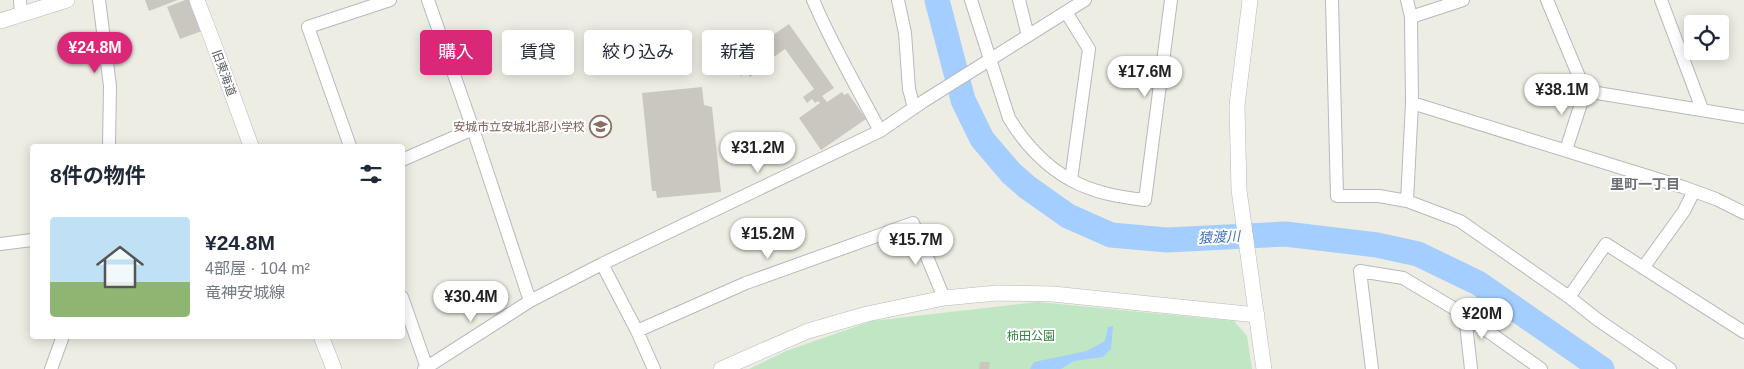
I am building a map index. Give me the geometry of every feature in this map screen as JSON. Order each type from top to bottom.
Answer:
[{"type":"street","points":[[0,21],[20,7],[67,0]]},
{"type":"street","points":[[100,0],[110,86],[109,144]]},
{"type":"street","name":"旧東海道","points":[[197,0],[250,144]]},
{"type":"street","points":[[349,144],[308,27],[390,0]]},
{"type":"street","points":[[428,0],[530,301]]},
{"type":"street","points":[[813,0],[828,35],[880,131]]},
{"type":"street","points":[[898,0],[904,33],[909,89],[919,104]]},
{"type":"street","points":[[971,0],[986,62],[1009,118],[1018,133],[1047,162],[1071,180],[1094,190],[1118,197],[1145,200],[1171,0]]},
{"type":"street","points":[[1019,0],[1028,36]]},
{"type":"street","points":[[405,306],[425,368],[530,301],[602,264],[880,131],[919,104],[1085,0]]},
{"type":"street","points":[[1250,0],[1237,105],[1240,195],[1264,369]]},
{"type":"street","points":[[1332,0],[1337,196],[1379,196],[1407,201],[1460,221],[1670,369]]},
{"type":"street","points":[[1407,0],[1411,17],[1412,103],[1407,201]]},
{"type":"street","points":[[1411,17],[1463,0]]},
{"type":"street","points":[[1547,0],[1585,91],[1566,150]]},
{"type":"street","points":[[1661,0],[1702,109]]},
{"type":"street","points":[[1066,12],[1089,49],[1071,180]]},
{"type":"street","points":[[1585,91],[1744,117]]},
{"type":"street","points":[[1412,103],[1694,191],[1716,199],[1744,213]]},
{"type":"street","points":[[405,159],[473,129]]},
{"type":"street","points":[[1643,268],[1684,211],[1694,191]]},
{"type":"street","points":[[637,331],[746,283],[913,223],[944,298]]},
{"type":"street","points":[[0,244],[30,240]]},
{"type":"street","points":[[1569,297],[1606,244],[1744,332]]},
{"type":"street","points":[[602,264],[637,331],[654,369]]},
{"type":"street","points":[[1372,369],[1360,271],[1403,278],[1465,314],[1541,369]]},
{"type":"street","points":[[721,369],[808,331],[867,314],[944,298],[997,293],[1053,294],[1257,315]]},
{"type":"street","points":[[1465,314],[1471,369]]},
{"type":"street","points":[[53,368],[62,339]]},
{"type":"street","points":[[322,339],[334,369]]},
{"type":"green space","name":"柿田公園","points":[[1038,302],[1234,321],[1247,336],[1252,369],[749,369],[786,351],[872,321]]},
{"type":"water","points":[[1113,326],[1111,349],[1103,357],[1074,361],[1061,369],[1030,369],[1034,362],[1087,351],[1105,341],[1108,327]]},
{"type":"building","points":[[145,0],[178,0],[149,11]]},
{"type":"building","points":[[190,0],[202,31],[180,39],[167,7]]},
{"type":"building","points":[[789,24],[834,88],[822,96],[827,102],[842,92],[844,95],[848,93],[866,119],[821,150],[799,118],[820,103],[818,101],[815,103],[812,99],[807,103],[803,97],[814,89],[785,49],[774,57],[774,34]]},
{"type":"building","points":[[702,87],[704,105],[712,107],[721,192],[657,198],[656,191],[652,191],[642,93]]},
{"type":"building","points":[[980,362],[990,362],[989,369],[979,369]]},
{"type":"waterway","name":"猿渡川","points":[[937,0],[963,100],[982,139],[1011,173],[1027,187],[1068,216],[1111,235],[1167,240],[1285,234],[1377,245],[1418,254],[1478,283],[1602,369]]},
{"type":"place","name":"安城市立安城北部小学校","points":[[601,127]]},
{"type":"district","name":"里町一丁目","points":[[1645,184]]}]
